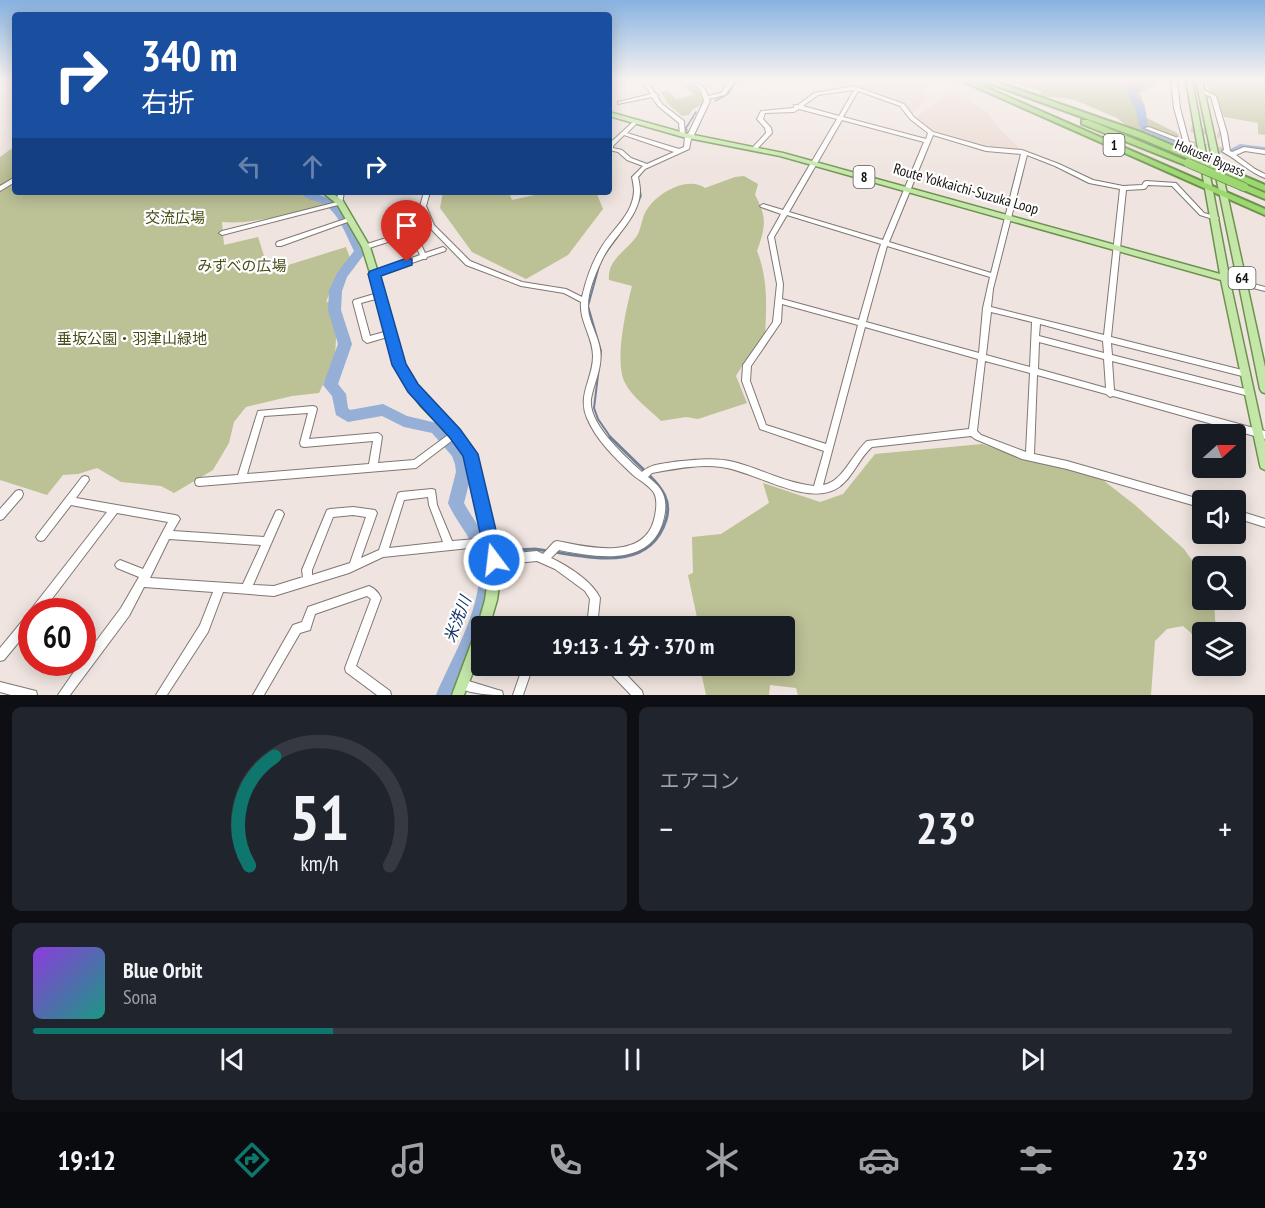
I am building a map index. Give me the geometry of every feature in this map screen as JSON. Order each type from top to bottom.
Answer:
[{"type":"highway","name":"1","points":[[1042,112],[1265,212]]},
{"type":"highway","name":"Hokusei Bypass","points":[[1059,112],[1265,196]]},
{"type":"highway","name":"1","points":[[1080,112],[1219,167],[1265,188]]},
{"type":"main road","name":"64","points":[[1195,112],[1216,218],[1225,278],[1249,393],[1261,434],[1265,465]]},
{"type":"main road","name":"64","points":[[1207,112],[1262,363],[1265,389]]},
{"type":"main road","name":"Route Yokkaichi-Suzuka Loop","points":[[612,115],[687,136],[755,148],[814,163],[1243,283]]},
{"type":"main road","points":[[329,195],[338,204],[366,247],[399,365],[406,378],[473,461],[492,552],[494,587],[487,616]]},
{"type":"main road","points":[[460,690],[471,661]]},
{"type":"street","points":[[546,557],[557,545],[587,550],[636,549],[643,545],[657,527],[661,507],[658,493],[645,474],[597,429],[588,409],[587,400],[594,378],[597,356],[584,301],[600,254],[622,228],[637,200],[637,175],[647,165],[688,146],[682,122],[670,112]]},
{"type":"street","points":[[687,136],[699,112]]},
{"type":"street","points":[[755,148],[769,133],[768,128],[759,119],[762,113],[768,112]]},
{"type":"street","points":[[820,112],[927,141]]},
{"type":"street","points":[[829,449],[761,425],[746,381],[747,365],[777,322],[780,284],[771,237],[843,112]]},
{"type":"street","points":[[908,112],[930,133],[978,147],[1020,151],[1057,165],[1091,182],[1123,188],[1144,187],[1146,183],[1174,184],[1202,214],[1216,218]]},
{"type":"street","points":[[1147,128],[1190,144],[1179,112]]},
{"type":"street","points":[[1217,112],[1222,136],[1229,152],[1248,169],[1265,176]]},
{"type":"street","points":[[612,144],[635,122]]},
{"type":"street","points":[[1183,128],[1191,129]]},
{"type":"street","points":[[623,133],[678,152]]},
{"type":"street","points":[[818,489],[885,244],[930,133]]},
{"type":"street","points":[[1229,152],[1244,149],[1265,152]]},
{"type":"street","points":[[612,150],[620,151],[629,159],[647,165]]},
{"type":"street","points":[[973,432],[987,308],[1024,154]]},
{"type":"street","points":[[1110,394],[1108,339],[1123,188]]},
{"type":"street","points":[[222,233],[338,204],[340,195]]},
{"type":"street","points":[[426,195],[423,207],[431,226],[468,263],[526,285],[566,291],[584,301]]},
{"type":"street","points":[[763,206],[993,276]]},
{"type":"street","points":[[279,244],[349,220]]},
{"type":"street","points":[[366,247],[424,228]]},
{"type":"street","points":[[412,232],[424,256]]},
{"type":"street","points":[[374,274],[443,249]]},
{"type":"street","points":[[1243,283],[1265,290]]},
{"type":"street","points":[[381,295],[357,302],[367,340],[391,333]]},
{"type":"street","points":[[778,301],[1261,434]]},
{"type":"street","points":[[987,308],[1246,374]]},
{"type":"street","points":[[1030,457],[1036,321]]},
{"type":"street","points":[[1035,338],[1249,393]]},
{"type":"street","points":[[241,478],[261,413],[313,409],[304,443],[378,437],[373,468]]},
{"type":"street","points":[[645,474],[719,463],[749,469],[787,485],[824,489],[835,485],[870,444],[973,432]]},
{"type":"street","points":[[973,432],[978,437],[1030,457],[1067,465],[1192,501]]},
{"type":"street","points":[[199,482],[416,464],[454,435]]},
{"type":"street","points":[[41,537],[86,480]]},
{"type":"street","points":[[383,553],[401,496],[432,493],[433,505],[449,547]]},
{"type":"street","points":[[0,516],[19,494]]},
{"type":"street","points":[[63,695],[125,612],[175,519],[69,501]]},
{"type":"street","points":[[47,598],[116,509]]},
{"type":"street","points":[[308,579],[307,570],[330,513],[353,511],[372,513],[354,566]]},
{"type":"street","points":[[246,589],[279,514]]},
{"type":"street","points":[[1246,517],[1265,523]]},
{"type":"street","points":[[167,535],[267,542]]},
{"type":"street","points":[[120,565],[144,578],[219,589],[273,591],[354,566],[383,553],[470,545],[492,552],[546,557],[592,593],[595,605],[594,616]]},
{"type":"street","points":[[161,695],[204,628],[219,589]]},
{"type":"street","points":[[258,695],[297,629],[306,626],[311,609],[369,591],[376,597],[350,668],[386,695]]},
{"type":"street","points":[[0,656],[18,635]]},
{"type":"street","points":[[518,695],[525,676]]},
{"type":"street","points":[[620,676],[638,695]]},
{"type":"street","points":[[0,687],[32,695]]},
{"type":"street","points":[[460,690],[498,695]]},
{"type":"shaded area","points":[[923,112],[987,112],[1021,150],[988,149],[969,144],[934,132],[918,116]]},
{"type":"green space","points":[[678,112],[691,112],[689,115],[682,116]]},
{"type":"green space","points":[[1104,112],[1141,112],[1141,115],[1177,133],[1184,144],[1127,126],[1117,118]]},
{"type":"green space","points":[[1222,112],[1265,112],[1265,135],[1258,134],[1258,123],[1224,117]]},
{"type":"green space","name":"垂坂公園・羽津山緑地","points":[[12,148],[12,195],[318,195],[323,199],[330,200],[323,205],[324,208],[248,222],[222,222],[224,245],[258,237],[269,271],[346,247],[350,258],[333,284],[326,302],[334,301],[336,337],[334,378],[325,380],[319,393],[292,396],[246,407],[234,422],[229,443],[213,470],[174,493],[161,486],[121,482],[97,468],[78,474],[63,475],[47,495],[0,480],[0,157]]},
{"type":"green space","points":[[744,176],[758,184],[755,195],[762,210],[764,223],[757,251],[765,284],[766,306],[765,340],[745,361],[736,376],[747,403],[698,419],[686,417],[661,421],[632,394],[622,374],[622,335],[632,286],[609,280],[611,266],[638,234],[648,208],[666,191],[690,184],[705,188]]},
{"type":"green space","points":[[442,195],[510,195],[512,200],[534,195],[597,195],[603,209],[568,255],[526,279],[472,252],[440,208]]},
{"type":"green space","points":[[982,444],[1025,459],[1099,477],[1135,505],[1184,549],[1192,560],[1192,610],[1215,610],[1215,622],[1192,622],[1192,635],[1183,626],[1167,629],[1155,641],[1151,695],[798,695],[796,688],[770,685],[769,695],[706,695],[702,676],[795,676],[795,616],[697,616],[688,575],[693,573],[692,537],[721,534],[769,503],[763,483],[820,502],[843,494],[875,454]]},
{"type":"waterway","points":[[687,131],[686,128],[696,112]]},
{"type":"waterway","points":[[1141,112],[1143,128],[1183,145]]},
{"type":"waterway","points":[[1228,153],[1240,147],[1265,150]]},
{"type":"waterway","points":[[649,163],[674,152]]},
{"type":"waterway","points":[[636,174],[644,166]]},
{"type":"waterway","points":[[633,214],[641,196],[638,180]]},
{"type":"waterway","name":"米洗川","points":[[309,195],[330,203],[334,207],[360,252],[346,268],[335,291],[337,321],[345,344],[330,385],[339,394],[341,411],[348,416],[383,410],[404,421],[436,428],[458,452],[463,464],[464,472],[456,503],[484,552],[487,574],[481,609],[446,695]]},
{"type":"waterway","points":[[617,237],[627,224]]},
{"type":"waterway","points":[[609,248],[618,236]]},
{"type":"waterway","points":[[599,266],[588,306],[601,351],[594,408],[598,419],[611,438]]},
{"type":"waterway","points":[[611,438],[645,471]]},
{"type":"waterway","points":[[554,552],[603,558],[634,554],[648,547],[658,536],[668,513],[665,495],[649,475]]},
{"type":"waterway","points":[[495,554],[500,551],[535,549],[548,551]]},
{"type":"tunnel","points":[[1191,129],[1220,135]]},
{"type":"tunnel","points":[[1192,144],[1225,151]]},
{"type":"route","points":[[407,262],[374,274],[399,365],[424,403],[455,434],[470,454],[494,560]]},
{"type":"park label","name":"交流広場","points":[[175,218]]},
{"type":"park label","name":"みずべの広場","points":[[242,266]]}]
